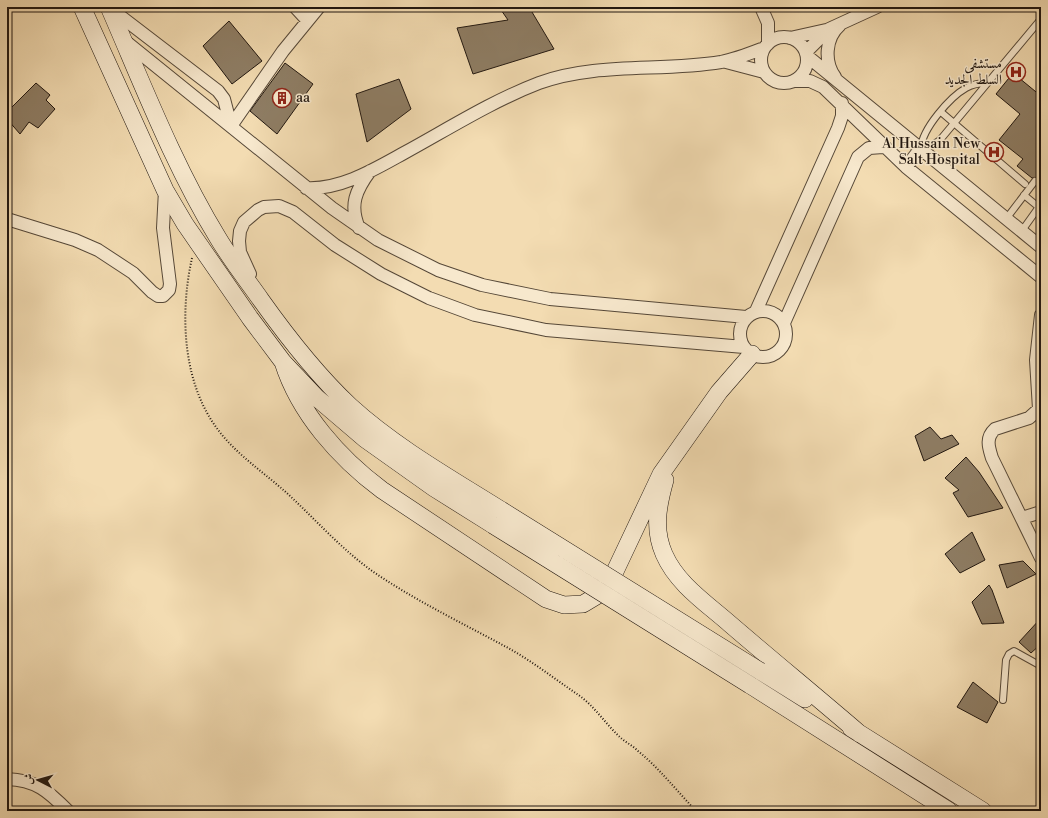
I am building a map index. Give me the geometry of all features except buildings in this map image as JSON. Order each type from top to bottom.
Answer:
[{"type":"main road","points":[[82,7],[165,190],[195,242],[283,362],[317,398],[365,439],[434,488],[497,518]]},
{"type":"main road","points":[[109,8],[164,133],[198,202],[216,233],[293,345],[317,373],[350,405],[497,518],[755,678],[949,811]]},
{"type":"main road","points":[[144,143],[164,133]]},
{"type":"main road","points":[[283,362],[292,386],[305,409],[340,453],[360,473],[382,490],[538,594],[554,603],[564,605],[583,604],[603,592],[610,582],[652,490],[671,459],[748,351]]},
{"type":"main road","points":[[671,459],[658,511],[657,525],[659,540],[670,566],[688,588],[860,734]]},
{"type":"main road","points":[[755,678],[860,734],[983,811]]},
{"type":"street","points":[[295,7],[307,20]]},
{"type":"street","points":[[232,126],[283,51],[319,7]]},
{"type":"street","points":[[721,62],[766,46],[781,37],[789,38],[829,29],[877,7]]},
{"type":"street","points":[[109,8],[218,91],[226,104],[232,126]]},
{"type":"street","points":[[764,12],[789,38],[802,46],[806,54],[838,82],[1041,247]]},
{"type":"street","points":[[764,12],[769,30],[766,46],[761,56],[761,64],[764,72]]},
{"type":"street","points":[[838,82],[832,74],[827,54],[832,35],[846,21]]},
{"type":"street","points":[[795,81],[805,70],[806,54],[829,29]]},
{"type":"street","points":[[122,38],[232,126],[306,188],[359,228],[438,270],[504,291],[550,299],[751,314],[762,310],[775,314],[784,323]]},
{"type":"street","points":[[306,188],[327,187],[370,171],[512,94],[540,83],[568,75],[597,71],[721,62],[743,65],[764,72],[774,81],[781,84],[802,80],[817,83],[842,103],[883,147],[1041,278]]},
{"type":"street","points":[[748,351],[740,332],[751,314],[838,128],[842,116],[842,103]]},
{"type":"street","points":[[260,298],[240,252],[240,231],[244,222],[258,210],[264,207],[279,206],[293,212],[335,245],[381,274],[429,298],[474,315],[546,330],[748,351],[760,357],[768,356],[776,353],[782,347],[785,340],[784,323],[858,157],[869,148],[883,147]]},
{"type":"street","points":[[906,167],[921,148]]},
{"type":"street","points":[[359,228],[353,210],[354,201],[356,192],[370,171]]},
{"type":"street","points":[[7,219],[80,242],[98,250],[133,273],[152,292],[158,296],[163,296],[169,290],[170,284],[163,228],[165,190]]},
{"type":"street","points":[[1041,315],[1036,360],[1039,409],[1029,418],[995,430],[991,433],[989,439],[992,458],[1041,558]]},
{"type":"street","points":[[1022,518],[1041,512]]},
{"type":"street","points":[[7,779],[23,780],[36,784],[68,811]]},
{"type":"lane","points":[[987,83],[972,85],[966,88],[941,112],[924,133],[921,148],[936,144],[1041,19]]},
{"type":"lane","points":[[941,112],[953,124],[1025,184]]},
{"type":"lane","points":[[1006,219],[1035,181]]},
{"type":"lane","points":[[1021,232],[1040,207],[1024,195]]},
{"type":"lane","points":[[1003,700],[1006,660],[1009,654],[1014,652],[1041,666]]},
{"type":"path","points":[[195,242],[185,294],[185,327],[191,368],[201,399],[216,427],[242,455],[344,548],[377,574],[439,612],[513,650],[580,695],[622,740],[638,750],[696,811]]},
{"type":"place","name":"مستشفى السلط الجديد","points":[[1016,72]]},
{"type":"place","name":"aa","points":[[282,98]]},
{"type":"place","name":"Al Hussain New Salt Hospital","points":[[994,152]]}]
